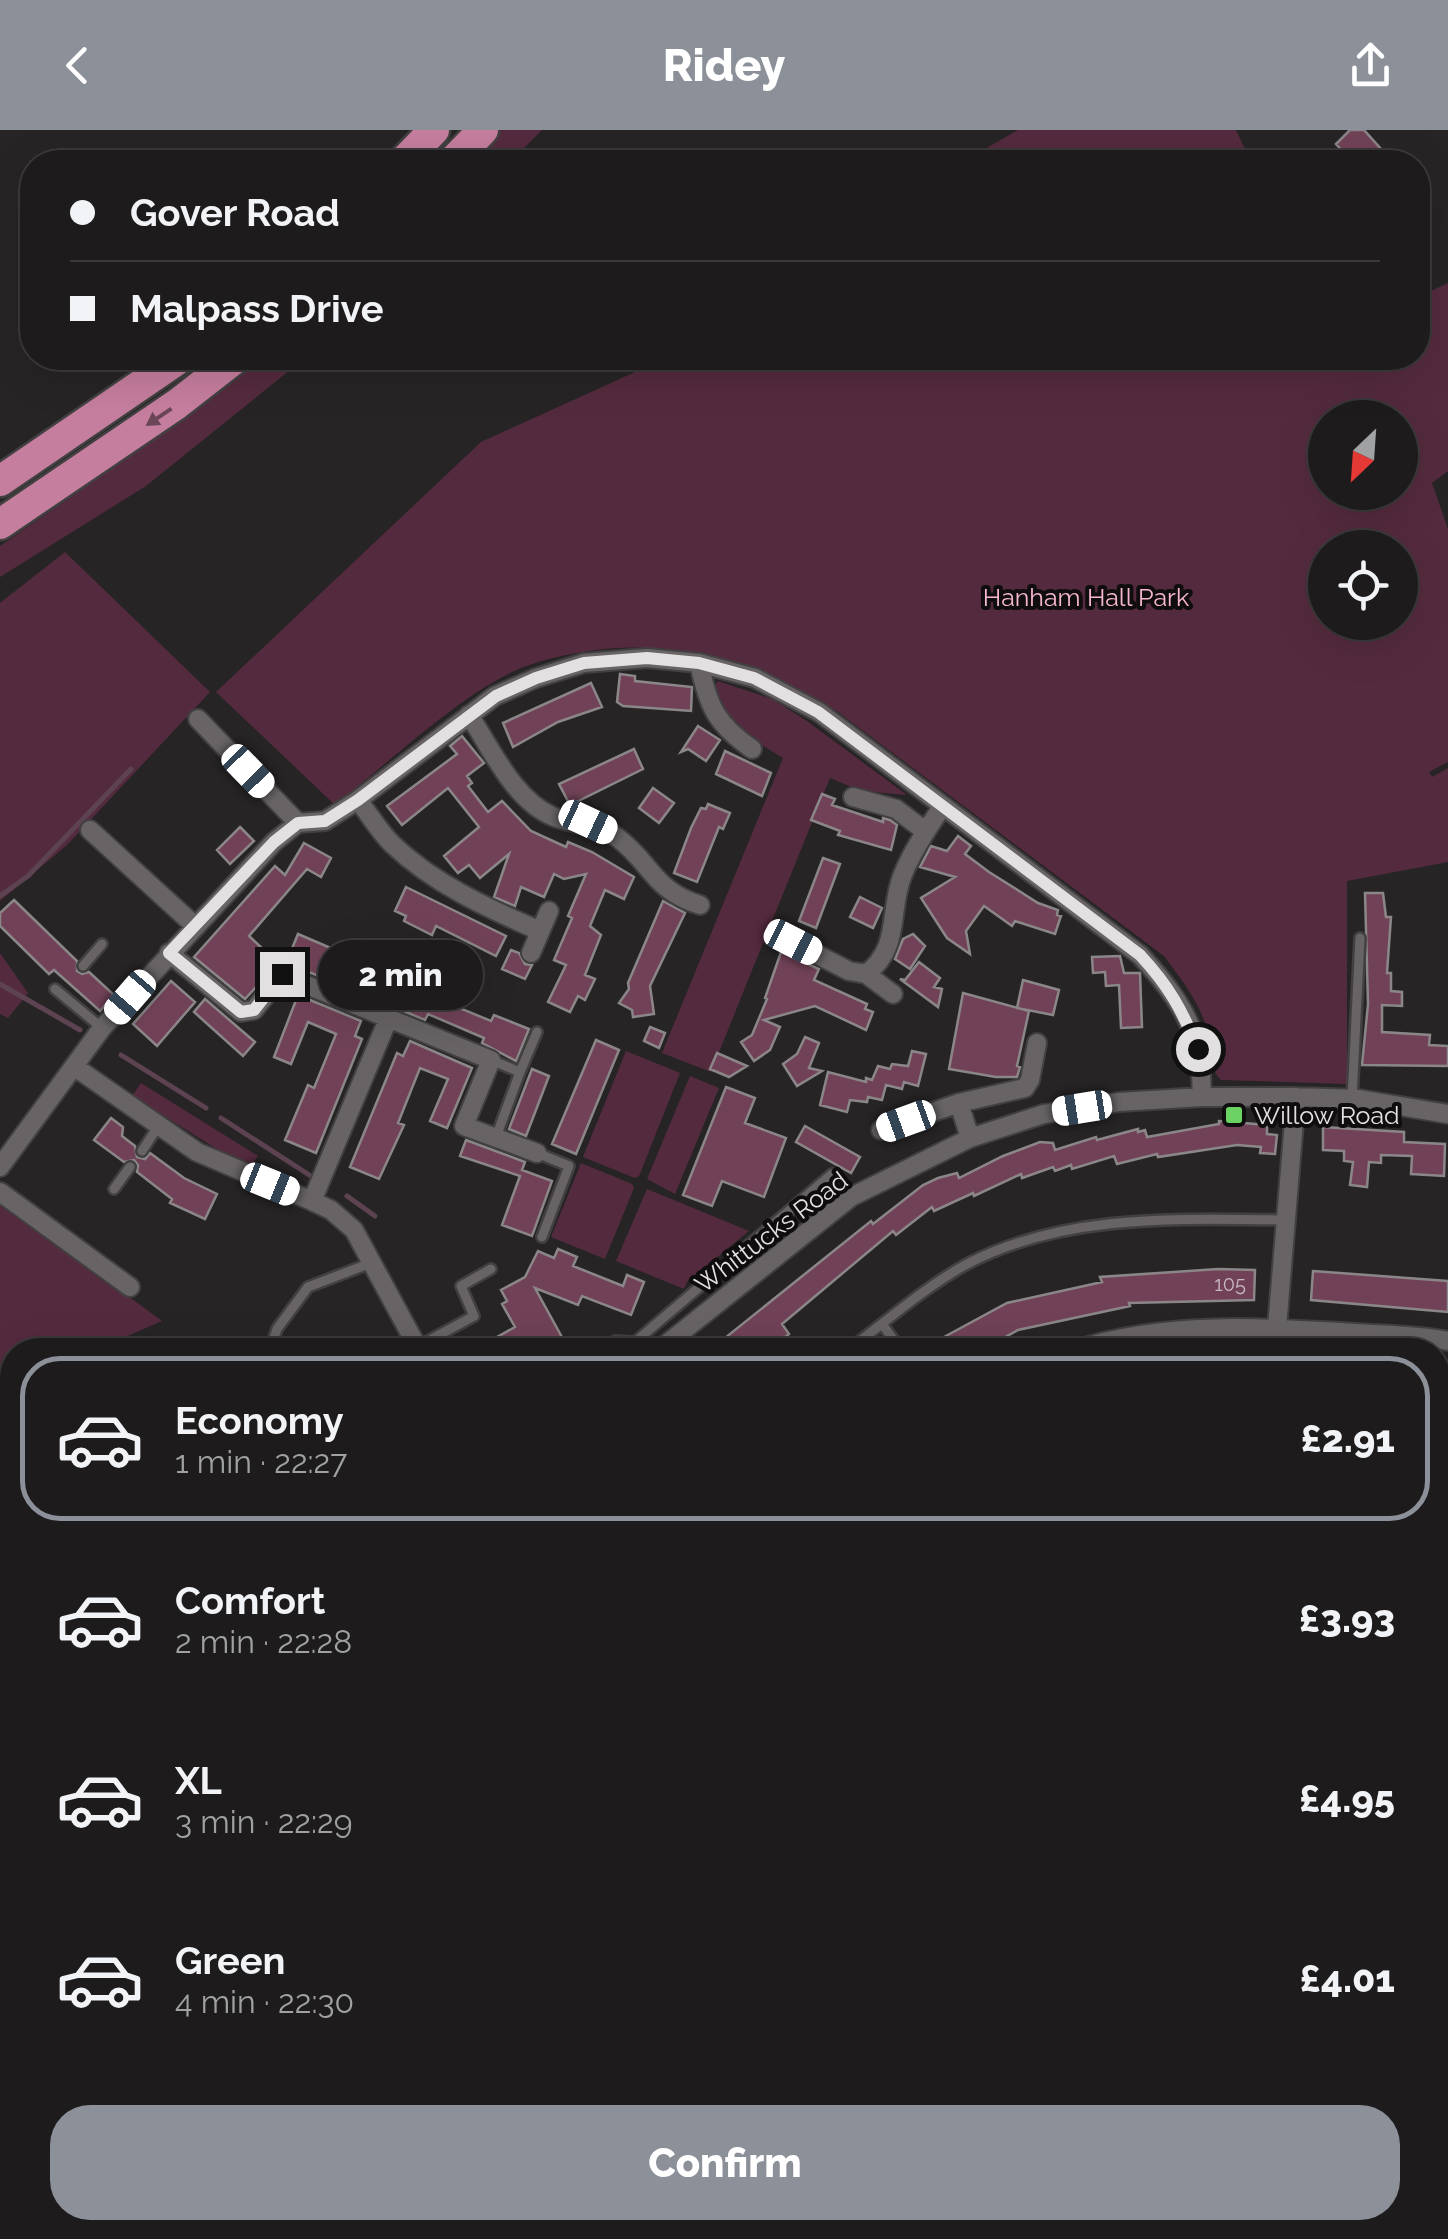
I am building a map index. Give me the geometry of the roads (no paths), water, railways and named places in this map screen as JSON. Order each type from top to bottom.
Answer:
[{"type":"highway","points":[[414,150],[434,130]]},
{"type":"highway","points":[[464,150],[483,130]]},
{"type":"highway","points":[[0,481],[162,370]]},
{"type":"highway","points":[[0,524],[221,370]]},
{"type":"street","points":[[0,1167],[102,1028],[194,925],[274,842],[298,823],[325,821],[358,800],[496,696],[584,663],[647,658],[699,663],[754,678],[818,712],[1140,955],[1179,1004],[1198,1049],[1202,1097]]},
{"type":"street","points":[[699,663],[708,702],[728,732],[752,750]]},
{"type":"street","points":[[469,716],[522,794],[538,810],[558,819],[588,822],[612,834],[634,851],[656,881],[678,898],[700,905]]},
{"type":"street","points":[[198,718],[298,823]]},
{"type":"street","points":[[853,797],[896,809],[925,831]]},
{"type":"street","points":[[358,800],[391,843],[425,869],[472,902],[540,931]]},
{"type":"street","points":[[866,974],[878,964],[888,943],[901,877],[943,806]]},
{"type":"street","points":[[90,830],[194,925]]},
{"type":"street","points":[[531,953],[549,911]]},
{"type":"street","points":[[793,942],[850,971],[866,974],[893,994]]},
{"type":"street","points":[[169,953],[241,1012],[254,1010],[282,974],[491,1060],[464,1126],[537,1153]]},
{"type":"street","points":[[312,1201],[389,1017]]},
{"type":"street","points":[[880,1130],[959,1102],[1025,1088],[1037,1043]]},
{"type":"street","points":[[74,1067],[197,1152],[331,1210],[354,1230],[413,1338]]},
{"type":"street","points":[[1277,1328],[1296,1096]]},
{"type":"street","name":"Whittucks Road","points":[[674,1338],[851,1197],[970,1138],[1044,1114],[1120,1102],[1296,1096],[1352,1098],[1448,1114]]},
{"type":"street","points":[[959,1102],[970,1138]]},
{"type":"street","points":[[0,1192],[130,1287]]},
{"type":"street","points":[[1139,1338],[1180,1330],[1277,1328],[1409,1338]]},
{"type":"lane","points":[[1352,1098],[1360,938]]},
{"type":"lane","points":[[83,966],[102,944]]},
{"type":"lane","points":[[68,983],[57,991],[102,1028]]},
{"type":"lane","points":[[496,1137],[537,1032]]},
{"type":"lane","points":[[491,1060],[520,1072]]},
{"type":"lane","points":[[142,1152],[158,1125]]},
{"type":"lane","points":[[537,1153],[569,1166],[542,1237]]},
{"type":"lane","points":[[114,1189],[130,1167]]},
{"type":"lane","points":[[640,1338],[832,1174]]},
{"type":"lane","points":[[864,1338],[968,1264],[1016,1243],[1058,1232],[1172,1219],[1286,1220]]},
{"type":"lane","points":[[275,1338],[308,1287],[372,1262]]},
{"type":"lane","points":[[436,1338],[474,1316],[460,1286],[491,1269]]},
{"type":"lane","points":[[882,1324],[892,1338]]},
{"type":"waterway","points":[[0,896],[28,876],[131,769]]},
{"type":"waterway","points":[[0,984],[80,1030]]},
{"type":"waterway","points":[[121,1055],[206,1108]]},
{"type":"waterway","points":[[221,1118],[317,1180]]},
{"type":"waterway","points":[[347,1196],[375,1216]]},
{"type":"place","name":"Willow Road","points":[[1234,1115]]},
{"type":"park label","name":"Hanham Hall Park","points":[[1086,597]]}]
